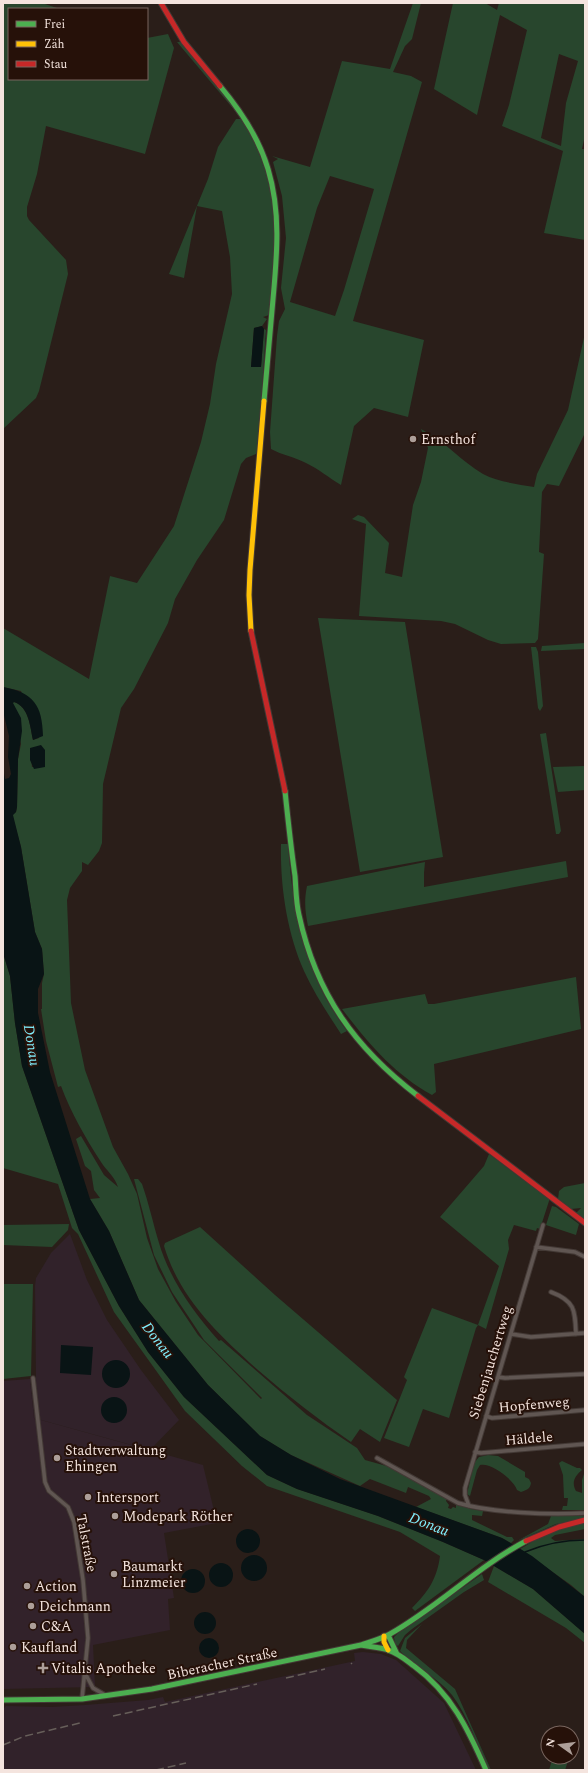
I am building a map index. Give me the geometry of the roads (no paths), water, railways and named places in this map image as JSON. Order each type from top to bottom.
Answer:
[{"type":"street","points":[[161,3],[179,37],[229,98],[252,132],[268,166],[276,198],[278,220],[277,250],[250,570],[249,614],[256,663],[283,776],[298,915],[315,970],[327,996],[354,1037],[391,1075],[585,1223]]},
{"type":"street","name":"Siebenjauchertweg","points":[[469,1506],[465,1495],[465,1488],[543,1225]]},
{"type":"street","points":[[536,1247],[570,1251],[585,1256]]},
{"type":"street","points":[[551,1292],[565,1298],[571,1304],[575,1312],[576,1334]]},
{"type":"street","points":[[511,1334],[532,1337],[585,1333]]},
{"type":"street","points":[[498,1377],[505,1378],[585,1374]]},
{"type":"street","name":"Talstraße","points":[[33,1378],[45,1482],[49,1491],[68,1507],[74,1522],[86,1611],[88,1638],[82,1698]]},
{"type":"street","name":"Hopfenweg","points":[[486,1416],[492,1418],[585,1410]]},
{"type":"street","name":"Häldele","points":[[475,1452],[481,1454],[585,1444]]},
{"type":"street","points":[[376,1458],[458,1503],[469,1506],[502,1510],[585,1513]]},
{"type":"street","name":"Biberacher Straße","points":[[3,1700],[106,1696],[181,1684],[361,1645],[386,1636],[416,1618],[518,1543],[548,1529],[585,1520]]},
{"type":"street","points":[[386,1636],[384,1642],[388,1650]]},
{"type":"street","points":[[386,1636],[397,1654]]},
{"type":"street","points":[[361,1645],[388,1650],[397,1654],[432,1679],[449,1697],[461,1715],[486,1770]]},
{"type":"street","points":[[85,1674],[92,1688],[106,1696]]},
{"type":"water","points":[[262,326],[264,329],[261,367],[251,367],[254,328]]},
{"type":"water","name":"Donau","points":[[3,687],[22,693],[29,697],[38,708],[41,716],[43,736],[33,740],[30,723],[26,713],[19,704],[13,703],[21,718],[22,731],[18,759],[17,807],[16,812],[13,815],[21,847],[35,932],[42,949],[44,974],[38,989],[38,1013],[50,1072],[90,1199],[109,1231],[139,1300],[208,1385],[260,1436],[291,1455],[340,1479],[502,1538],[532,1556],[585,1597],[585,1634],[533,1589],[484,1560],[378,1516],[297,1489],[267,1475],[184,1397],[148,1352],[119,1306],[79,1230],[22,1066],[15,1023],[10,976],[3,953],[3,768],[5,779],[9,778],[11,774],[8,757],[9,736],[3,711]]},
{"type":"water","points":[[41,745],[45,750],[45,767],[34,769],[30,760],[30,748]]},
{"type":"water","points":[[61,1345],[93,1347],[91,1375],[60,1373]]},
{"type":"water","points":[[116,1360],[126,1364],[130,1374],[126,1384],[116,1388],[106,1384],[102,1374],[106,1364]]},
{"type":"water","points":[[114,1397],[124,1400],[127,1410],[124,1420],[114,1423],[104,1420],[101,1410],[104,1400]]},
{"type":"water","points":[[248,1529],[257,1532],[260,1541],[257,1550],[248,1553],[239,1550],[236,1541],[239,1532]]},
{"type":"water","points":[[254,1555],[263,1559],[267,1568],[263,1577],[254,1581],[245,1577],[241,1568],[245,1559]]},
{"type":"water","points":[[221,1563],[226,1564],[232,1570],[232,1580],[226,1586],[221,1587],[216,1586],[210,1580],[209,1575],[210,1570],[216,1564]]},
{"type":"water","points":[[193,1569],[202,1572],[205,1581],[202,1590],[193,1593],[184,1590],[181,1581],[184,1572]]},
{"type":"water","points":[[205,1612],[213,1615],[216,1623],[213,1631],[205,1634],[197,1631],[194,1623],[197,1615]]},
{"type":"water","points":[[205,1638],[213,1638],[219,1644],[219,1652],[213,1658],[205,1658],[199,1652],[199,1644]]},
{"type":"waterway","points":[[525,1552],[554,1543],[585,1540]]},
{"type":"railway","points":[[286,1678],[325,1669]]},
{"type":"railway","points":[[113,1716],[257,1684]]},
{"type":"railway","points":[[3,1745],[25,1736],[80,1723]]},
{"type":"railway","points":[[156,1770],[186,1763]]},
{"type":"place","name":"Ernsthof","points":[[413,439]]},
{"type":"place","name":"Stadtverwaltung Ehingen","points":[[57,1458]]},
{"type":"place","name":"Intersport","points":[[88,1497]]},
{"type":"place","name":"Modepark Röther","points":[[115,1516]]},
{"type":"place","name":"Baumarkt Linzmeier","points":[[114,1574]]},
{"type":"place","name":"Action","points":[[27,1586]]},
{"type":"place","name":"Deichmann","points":[[31,1606]]},
{"type":"place","name":"C&A","points":[[33,1626]]},
{"type":"place","name":"Kaufland","points":[[13,1647]]},
{"type":"place","name":"Vitalis Apotheke","points":[[43,1668]]}]
